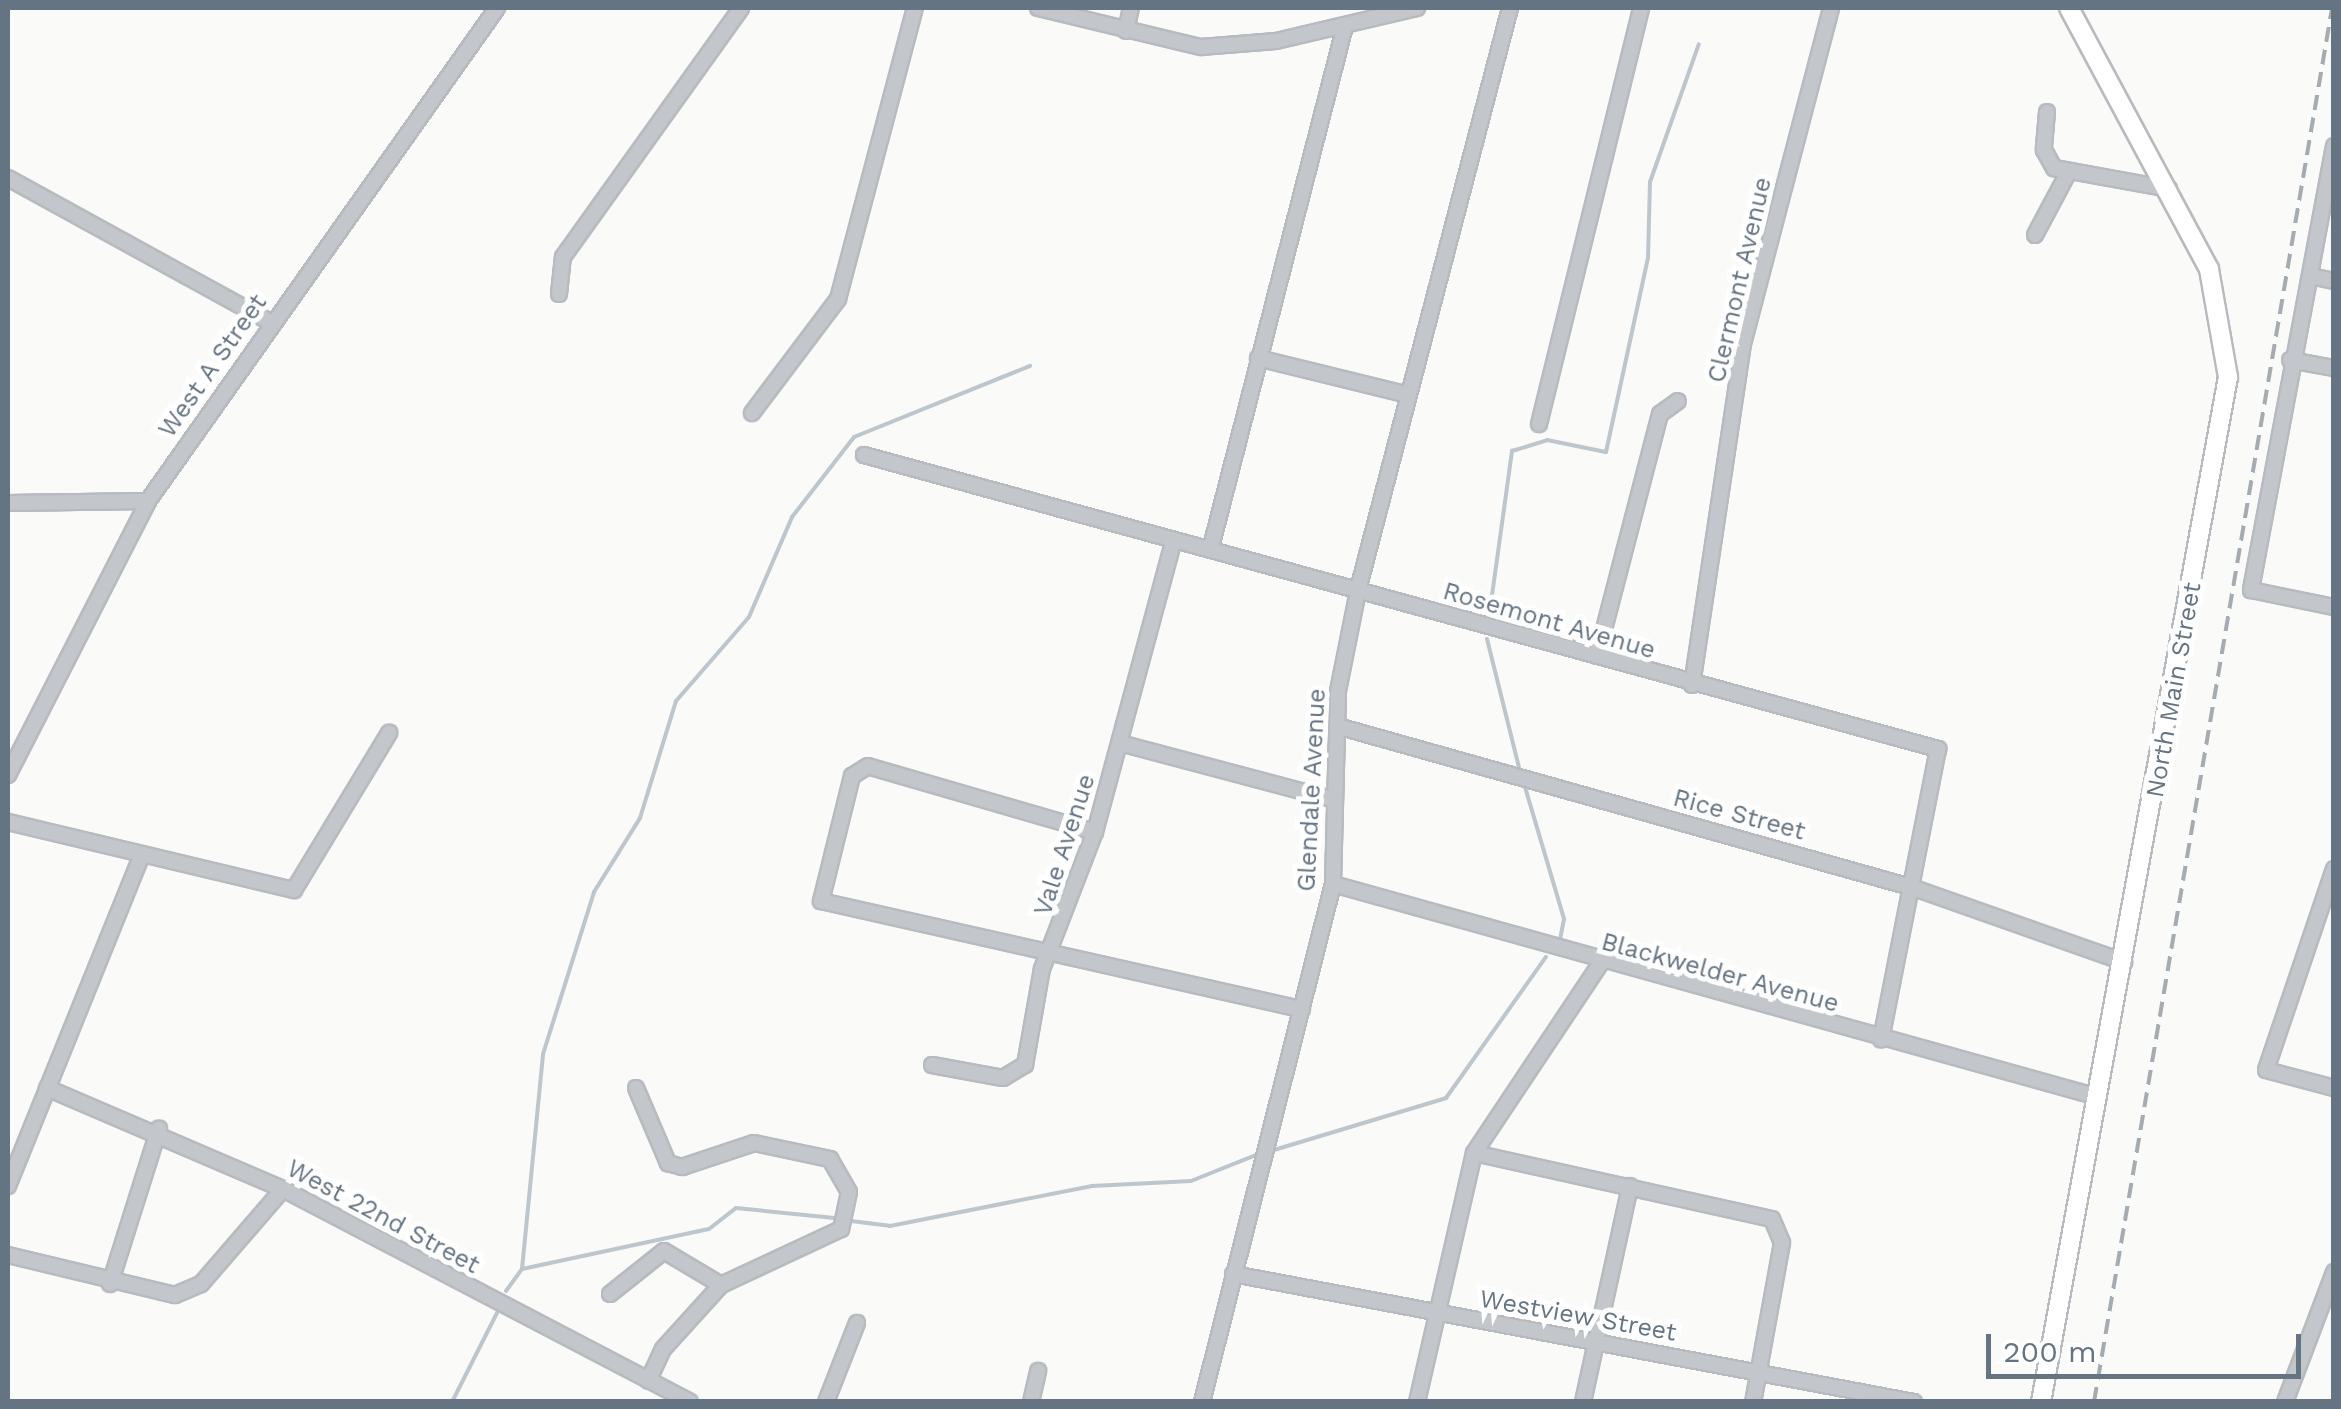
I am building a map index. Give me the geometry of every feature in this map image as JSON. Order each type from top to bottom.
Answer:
[{"type":"main road","name":"North Main Street","points":[[2041,1402],[2228,376],[2221,306],[2169,189],[2068,8]]},
{"type":"street","name":"West A Street","points":[[8,775],[148,501],[270,322],[497,8]]},
{"type":"street","points":[[559,294],[564,257],[742,8]]},
{"type":"street","points":[[752,413],[838,299],[915,8]]},
{"type":"street","points":[[1038,8],[1126,31],[1215,47],[1345,26],[1417,8]]},
{"type":"street","points":[[1126,31],[1131,8]]},
{"type":"street","name":"Glendale Avenue","points":[[1202,1402],[1333,884],[1332,799],[1337,726],[1359,586],[1510,8]]},
{"type":"street","points":[[1539,424],[1642,8]]},
{"type":"street","name":"Clermont Avenue","points":[[1692,685],[1744,344],[1831,8]]},
{"type":"street","points":[[1211,547],[1345,26]]},
{"type":"street","points":[[2047,112],[2048,160],[2069,171],[2169,189]]},
{"type":"street","points":[[2334,146],[2315,277],[2290,360],[2251,590],[2334,607]]},
{"type":"street","points":[[2035,235],[2069,171]]},
{"type":"street","points":[[8,178],[270,322]]},
{"type":"street","points":[[2315,277],[2334,282]]},
{"type":"street","points":[[1258,358],[1409,395]]},
{"type":"street","points":[[2290,360],[2334,368]]},
{"type":"street","points":[[1597,656],[1660,414],[1678,401]]},
{"type":"street","name":"Rosemont Avenue","points":[[864,455],[1359,586],[1692,685],[1938,749],[1914,888],[1881,1040]]},
{"type":"street","points":[[8,503],[148,501]]},
{"type":"street","name":"Vale Avenue","points":[[932,1065],[1017,1076],[1095,832],[1174,540]]},
{"type":"street","name":"Rice Street","points":[[1337,726],[1914,888],[2124,962]]},
{"type":"street","points":[[8,822],[294,890],[389,733]]},
{"type":"street","points":[[1120,743],[1332,799]]},
{"type":"street","points":[[1095,832],[868,766],[852,776],[821,901],[1052,958],[1302,1009]]},
{"type":"street","points":[[8,1186],[142,855]]},
{"type":"street","points":[[2334,869],[2327,910],[2266,1070],[2334,1088]]},
{"type":"street","name":"Blackwelder Avenue","points":[[1333,884],[1600,964],[2098,1097]]},
{"type":"street","points":[[1417,1402],[1474,1154],[1600,964]]},
{"type":"street","name":"West 22nd Street","points":[[47,1088],[159,1129],[283,1189],[690,1402]]},
{"type":"street","points":[[636,1088],[668,1163],[682,1167],[754,1143],[830,1159],[845,1176],[841,1229],[722,1285],[663,1348],[648,1381]]},
{"type":"street","points":[[110,1284],[159,1129]]},
{"type":"street","points":[[1474,1154],[1772,1219],[1782,1243],[1753,1402]]},
{"type":"street","points":[[1583,1402],[1630,1186]]},
{"type":"street","points":[[8,1255],[110,1284],[175,1295],[201,1284],[283,1189]]},
{"type":"street","points":[[610,1294],[664,1251],[722,1285]]},
{"type":"street","points":[[2285,1402],[2334,1272]]},
{"type":"street","name":"Westview Street","points":[[1233,1274],[1914,1402]]},
{"type":"street","points":[[826,1402],[857,1323]]},
{"type":"street","points":[[1030,1402],[1038,1372]]},
{"type":"waterway","points":[[1489,617],[1512,451],[1547,440],[1606,452],[1648,258],[1650,182],[1699,44]]},
{"type":"waterway","points":[[522,1269],[543,1054],[594,892],[640,818],[676,701],[749,617],[792,517],[854,437],[1030,366]]},
{"type":"waterway","points":[[1487,639],[1519,767]]},
{"type":"waterway","points":[[1525,787],[1564,919],[1560,940]]},
{"type":"waterway","points":[[1274,1150],[1446,1098],[1546,957]]},
{"type":"waterway","points":[[851,1221],[890,1226],[1092,1186],[1191,1181],[1261,1153]]},
{"type":"waterway","points":[[506,1291],[522,1269],[709,1229],[736,1208],[834,1218]]},
{"type":"waterway","points":[[452,1402],[497,1313]]},
{"type":"railway","points":[[2094,1402],[2332,8]]}]
